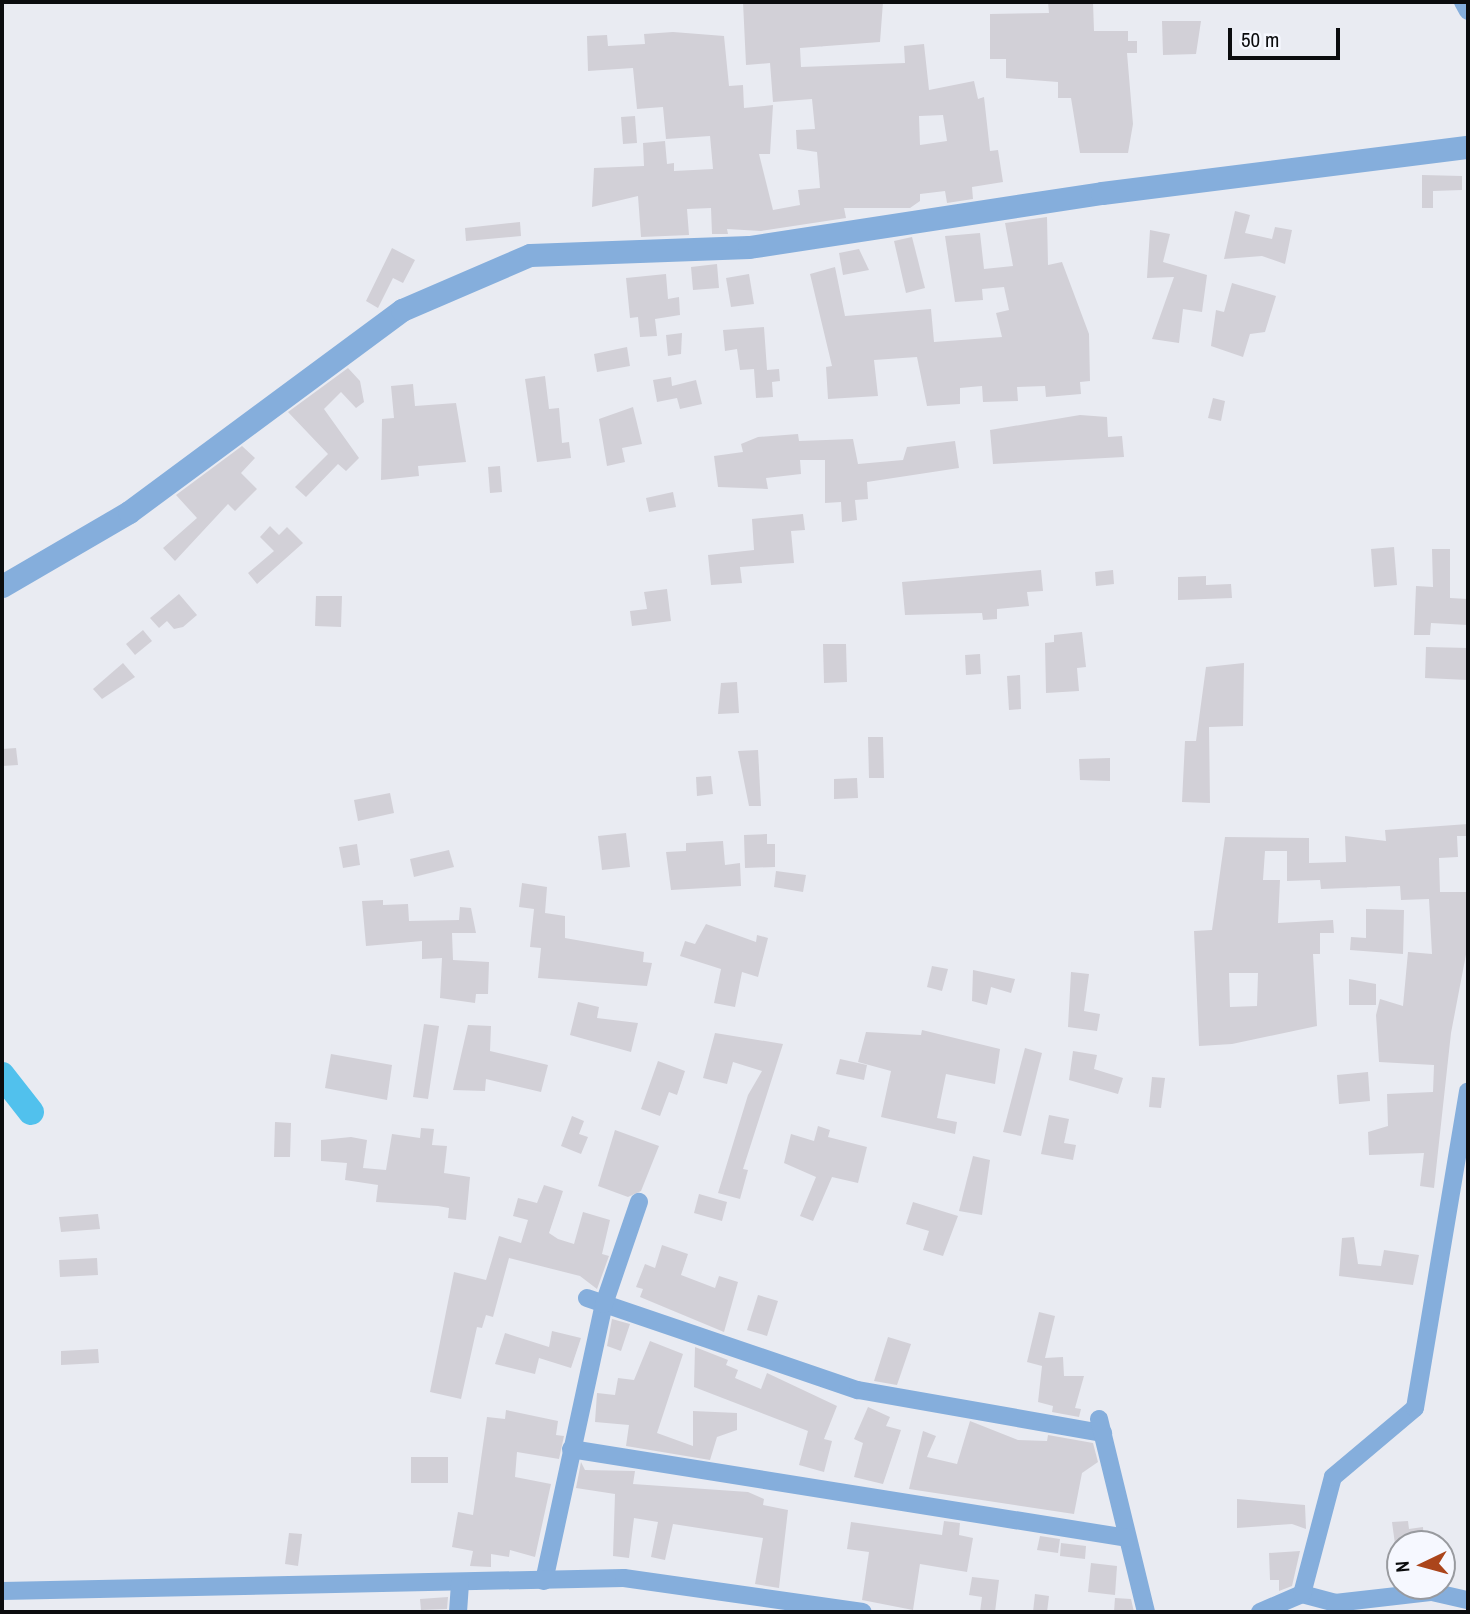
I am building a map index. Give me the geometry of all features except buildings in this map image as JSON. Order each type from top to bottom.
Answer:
[{"type":"street","points":[[1463,2],[1468,11]]},
{"type":"street","points":[[2,586],[129,512],[402,310],[530,254],[749,247],[1102,193],[1468,147]]},
{"type":"street","points":[[1302,1594],[1333,1477],[1415,1408],[1468,1091]]},
{"type":"street","points":[[544,1581],[572,1450],[596,1301],[639,1202]]},
{"type":"street","points":[[596,1301],[858,1390],[1101,1426],[1146,1612]]},
{"type":"street","points":[[572,1450],[1127,1538]]},
{"type":"street","points":[[2,1591],[460,1584],[624,1578],[863,1612]]},
{"type":"street","points":[[458,1612],[460,1584]]},
{"type":"street","points":[[1260,1612],[1302,1594],[1335,1603],[1432,1591],[1463,1600]]},
{"type":"waterway","points":[[2,1075],[31,1112]]}]
